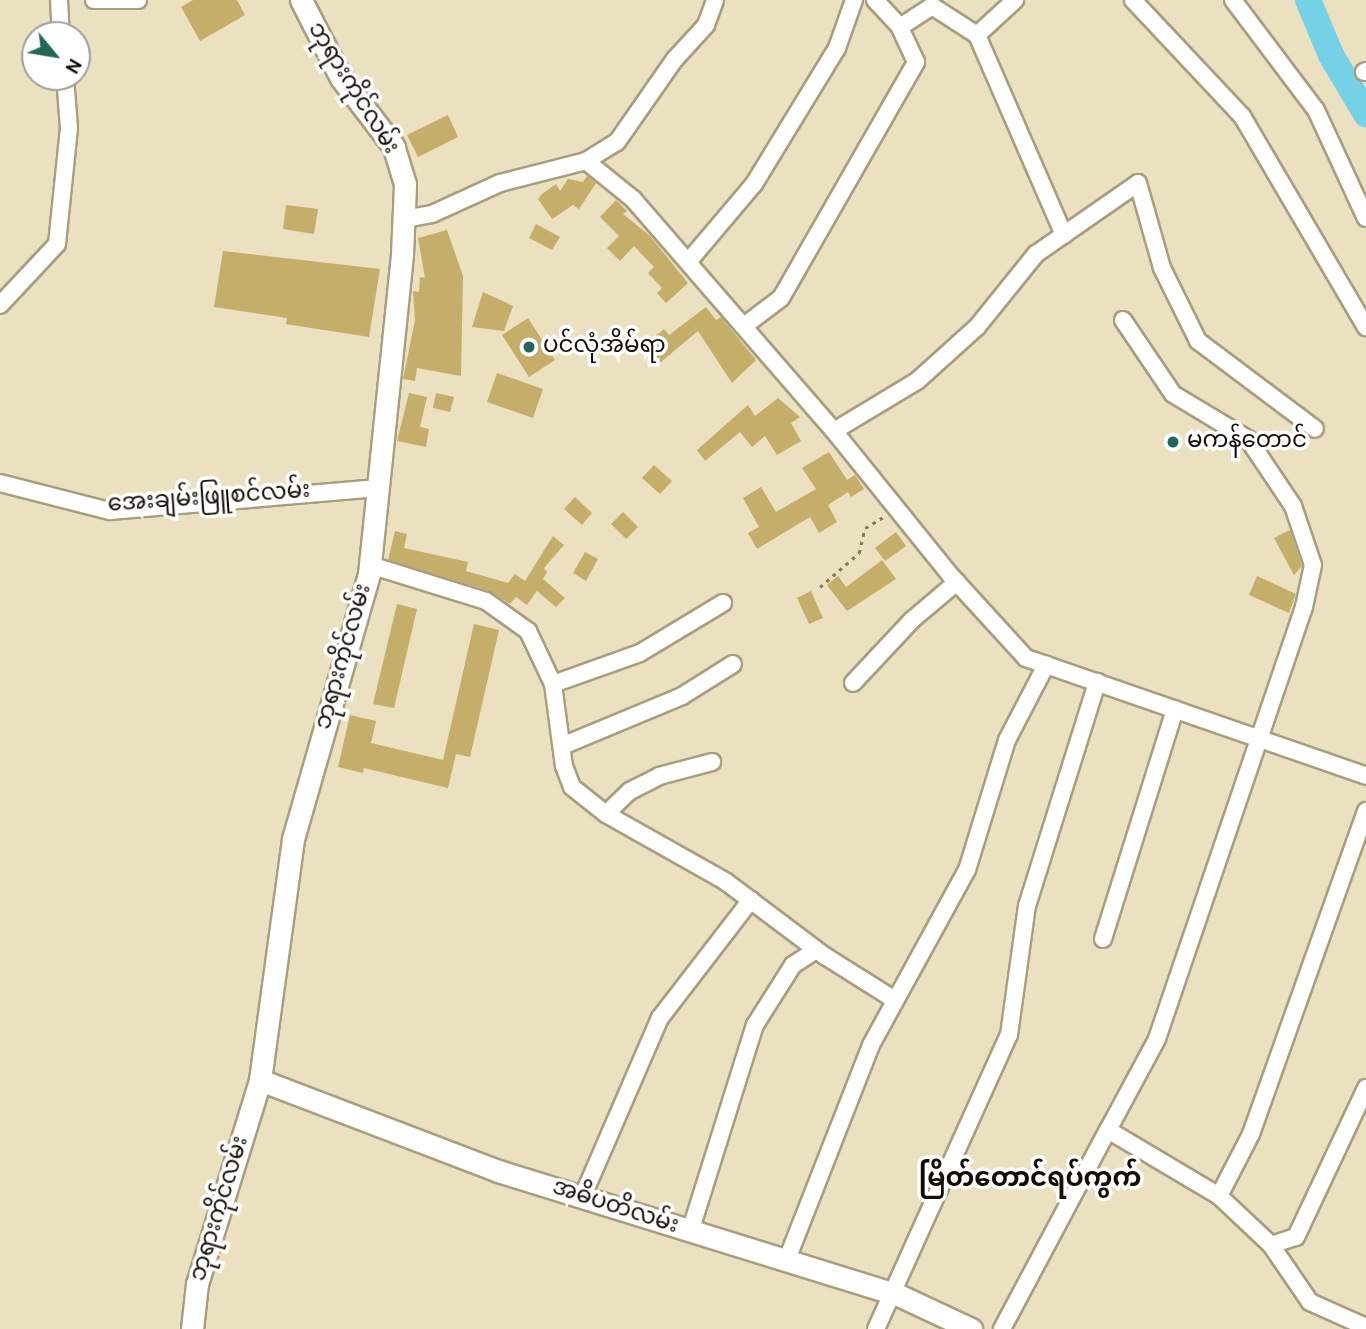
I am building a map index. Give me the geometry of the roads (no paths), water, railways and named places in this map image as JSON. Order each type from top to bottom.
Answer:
[{"type":"street","points":[[58,0],[60,21]]},
{"type":"street","points":[[94,0],[132,1]]},
{"type":"street","name":"ဘုရားကိုင်လမ်း","points":[[192,1329],[197,1284],[260,1080],[293,839],[370,565],[404,219],[405,184],[394,147],[341,78],[301,0]]},
{"type":"street","points":[[404,219],[432,214],[500,183],[586,161],[617,142],[675,59],[706,25],[715,0]]},
{"type":"street","points":[[688,262],[754,184],[836,48],[854,0]]},
{"type":"street","points":[[744,326],[781,298],[916,62],[900,27],[875,0]]},
{"type":"street","points":[[977,35],[1015,0]]},
{"type":"street","points":[[1133,0],[1242,116],[1366,327]]},
{"type":"street","points":[[1233,0],[1316,110],[1366,218]]},
{"type":"street","points":[[900,27],[932,6],[977,35],[1064,235]]},
{"type":"street","points":[[0,305],[57,244],[69,128],[66,91]]},
{"type":"street","points":[[586,161],[632,199],[688,262],[834,431],[957,582],[1027,658],[1366,776]]},
{"type":"street","points":[[834,431],[917,381],[977,327],[1035,254],[1138,183],[1162,268],[1198,341],[1315,429]]},
{"type":"street","points":[[1002,1329],[1157,1039],[1304,607],[1313,565],[1293,506],[1248,439],[1173,394],[1123,320]]},
{"type":"street","name":"အေးချမ်းဖြူစင်လမ်း","points":[[0,483],[110,511],[378,488]]},
{"type":"street","points":[[370,565],[486,601],[528,631],[553,684],[562,746],[572,787],[606,814],[725,881],[816,950],[895,1000]]},
{"type":"street","points":[[853,683],[912,620],[957,582]]},
{"type":"street","points":[[553,684],[640,653],[723,603]]},
{"type":"street","points":[[562,746],[682,696],[733,664]]},
{"type":"street","points":[[786,1262],[871,1045],[967,870],[1007,740],[1046,665]]},
{"type":"street","points":[[876,1329],[896,1294],[1009,1035],[1027,906],[1097,682]]},
{"type":"street","points":[[1102,939],[1175,709]]},
{"type":"street","points":[[606,814],[630,791],[659,776],[712,762]]},
{"type":"street","points":[[1219,1196],[1251,1134],[1366,811]]},
{"type":"street","points":[[582,1198],[660,1018],[751,900]]},
{"type":"street","points":[[690,1232],[755,1025],[793,965],[816,950]]},
{"type":"street","name":"အဓိပတိလမ်း","points":[[260,1080],[498,1171],[896,1294],[971,1329]]},
{"type":"street","points":[[1271,1245],[1296,1237],[1366,1088]]},
{"type":"street","points":[[1108,1130],[1219,1196],[1271,1245],[1310,1301],[1357,1326]]},
{"type":"waterway","points":[[1308,0],[1331,55],[1366,114]]},
{"type":"place","name":"ပင်လုံအိမ်ရာ","points":[[529,347]]},
{"type":"place","name":"မကန်တောင်","points":[[1173,442]]},
{"type":"district","name":"မြိတ်တောင်ရပ်ကွက်","points":[[1030,1180]]}]
